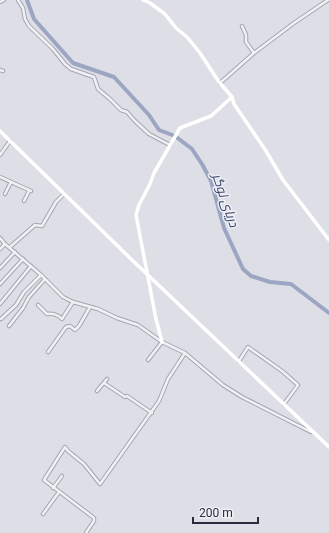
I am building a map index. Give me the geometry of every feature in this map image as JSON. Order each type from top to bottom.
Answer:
[{"type":"street","points":[[0,2],[4,0]]},
{"type":"street","points":[[18,0],[23,8],[25,19],[29,26],[54,50],[70,69],[94,77],[98,89],[121,110],[127,112],[149,134],[171,143]]},
{"type":"street","points":[[143,0],[150,3],[165,14],[200,53],[220,83],[232,97],[234,104],[266,151],[279,175],[329,240]]},
{"type":"street","points":[[220,83],[254,53],[328,0]]},
{"type":"street","points":[[242,26],[246,35],[246,42],[254,53]]},
{"type":"street","points":[[162,342],[156,319],[136,215],[154,173],[178,130],[184,125],[211,116],[232,97]]},
{"type":"street","points":[[0,132],[147,275],[329,447]]},
{"type":"street","points":[[0,155],[10,141]]},
{"type":"street","points":[[0,177],[30,191],[24,201]]},
{"type":"street","points":[[5,194],[11,182]]},
{"type":"street","points":[[10,247],[35,225],[42,226],[56,202],[64,194]]},
{"type":"street","points":[[0,238],[63,297],[138,325],[162,342],[184,353],[223,385],[242,397],[314,433]]},
{"type":"street","points":[[0,249],[5,244]]},
{"type":"street","points":[[0,268],[15,252]]},
{"type":"street","points":[[0,284],[23,259]]},
{"type":"street","points":[[0,304],[31,266]]},
{"type":"street","points":[[1,319],[16,305],[24,292],[41,275]]},
{"type":"street","points":[[10,326],[29,297],[45,280]]},
{"type":"street","points":[[38,305],[47,314],[51,313],[60,316],[62,319],[73,302]]},
{"type":"street","points":[[48,352],[66,327],[70,326],[75,330],[79,326],[90,307]]},
{"type":"street","points":[[148,360],[162,342]]},
{"type":"street","points":[[239,361],[248,347],[282,371],[298,385],[284,404]]},
{"type":"street","points":[[86,533],[94,521],[94,518],[44,480],[65,447],[84,464],[100,484],[152,413],[159,401],[168,379],[184,353]]},
{"type":"street","points":[[97,391],[106,379]]},
{"type":"street","points":[[104,383],[152,413]]},
{"type":"street","points":[[53,488],[62,476]]},
{"type":"street","points":[[43,514],[59,492]]},
{"type":"waterway","name":"دریای لوگر","points":[[27,0],[34,19],[73,63],[114,77],[149,115],[159,130],[175,136],[192,149],[211,181],[224,228],[243,269],[251,276],[270,282],[291,284],[329,313]]}]
